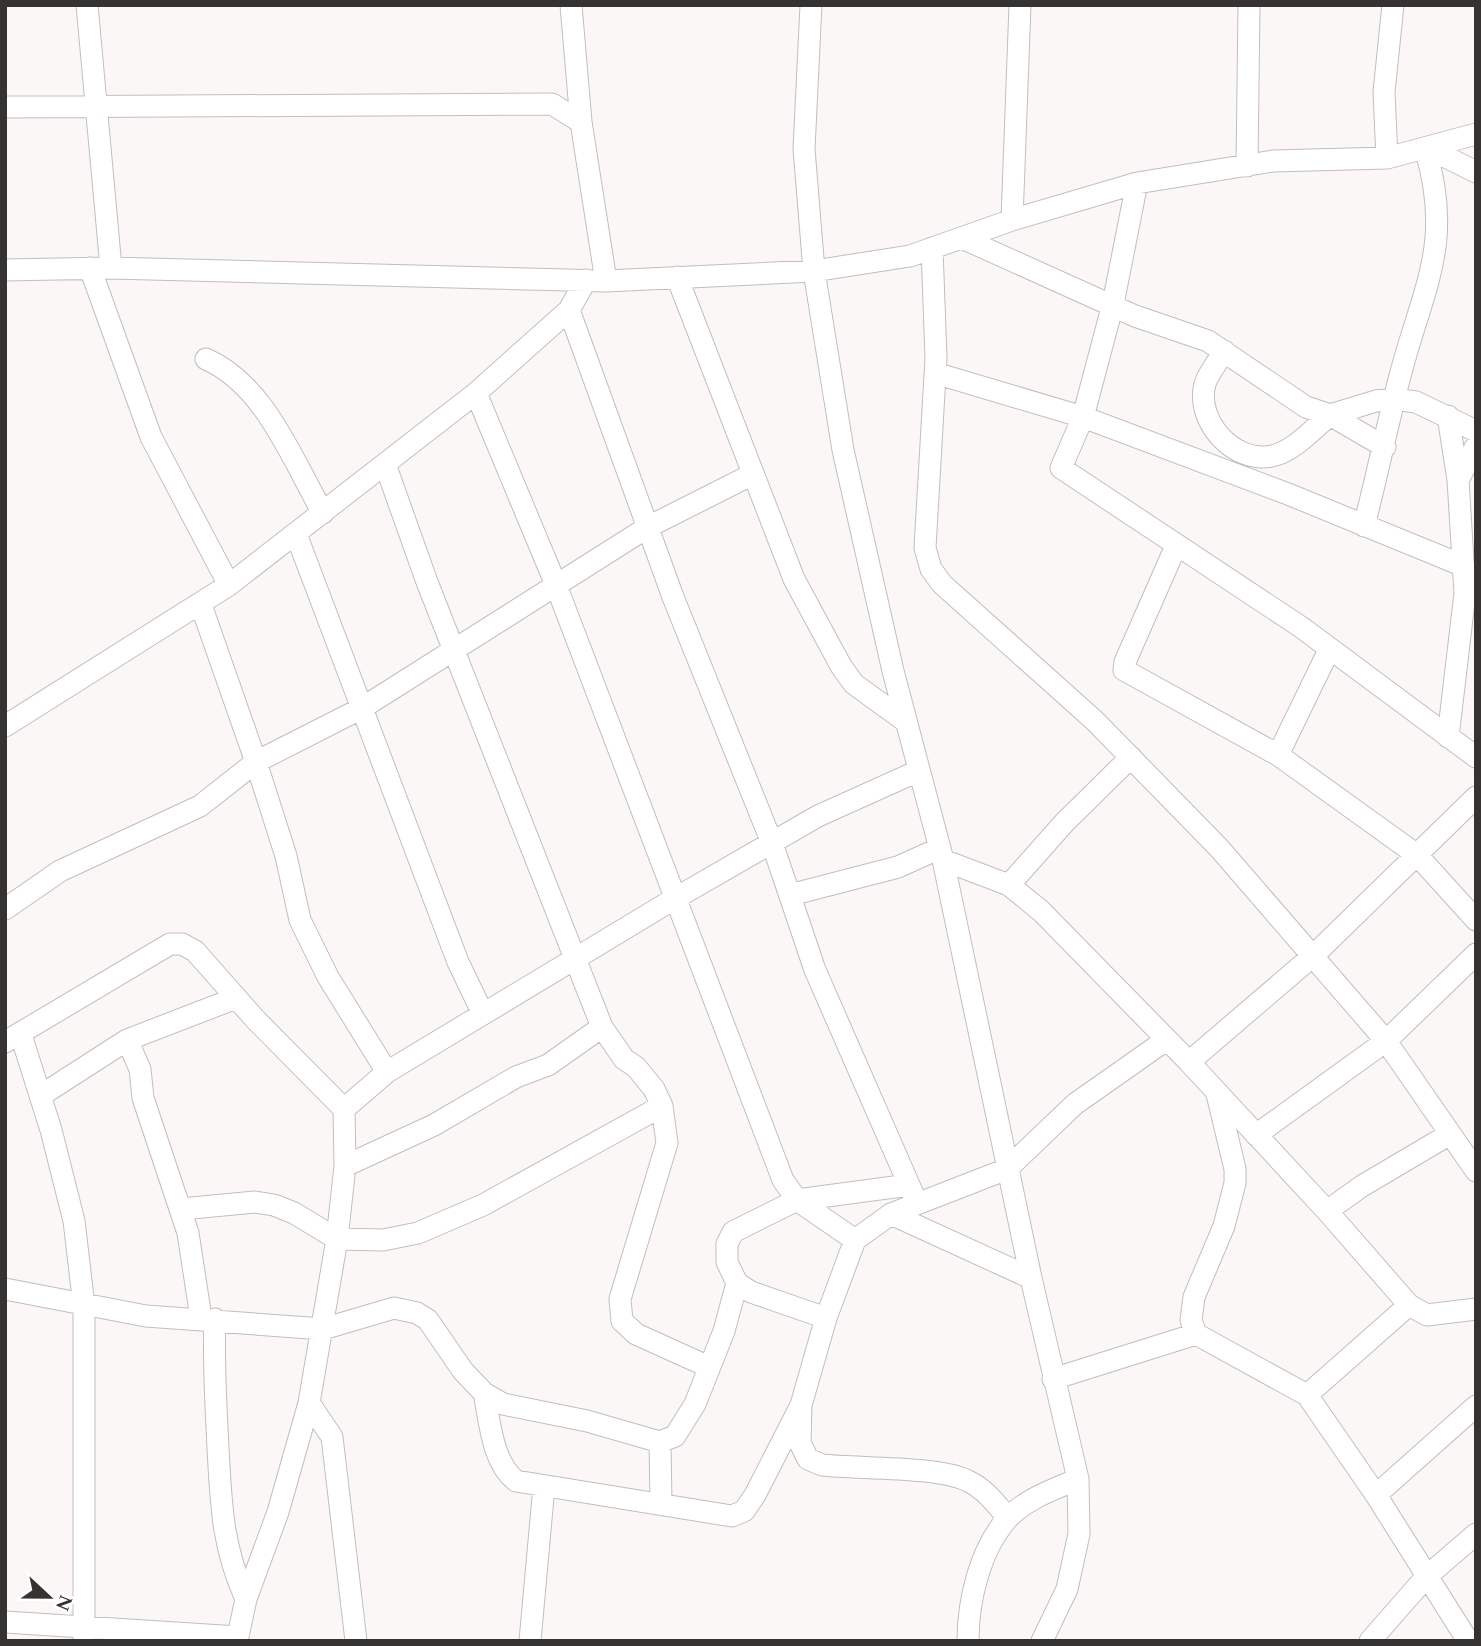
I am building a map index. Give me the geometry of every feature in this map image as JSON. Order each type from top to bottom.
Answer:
[{"type":"street","points":[[87,5],[100,268],[151,437],[229,585]]},
{"type":"street","points":[[5,726],[201,606],[229,585],[476,393],[569,310],[596,280],[571,5]]},
{"type":"street","points":[[811,5],[804,149],[814,271],[843,450],[905,721],[941,854],[1053,1379],[1078,1479],[1079,1534],[1066,1589],[1042,1641]]},
{"type":"street","points":[[1012,220],[1020,5]]},
{"type":"street","points":[[1247,166],[1249,5]]},
{"type":"street","points":[[1387,158],[1384,92],[1393,5]]},
{"type":"street","points":[[552,104],[577,84]]},
{"type":"street","points":[[5,107],[552,104],[581,122]]},
{"type":"street","points":[[5,270],[100,268],[596,280],[814,271],[910,256],[1012,220],[1137,183],[1273,161],[1387,158],[1476,134]]},
{"type":"street","points":[[1427,148],[1471,171]]},
{"type":"street","points":[[1364,526],[1385,447],[1394,399],[1432,269],[1438,225],[1427,148]]},
{"type":"street","points":[[1435,191],[1471,171]]},
{"type":"street","points":[[1137,183],[1113,304],[1083,417],[1061,463],[1064,472],[1301,627],[1476,757]]},
{"type":"street","points":[[962,238],[1135,316],[1208,341],[1279,392],[1306,407],[1330,415],[1385,447]]},
{"type":"street","points":[[932,248],[935,373],[925,548],[931,569],[942,584],[1095,721],[1219,848],[1386,1041],[1476,1171]]},
{"type":"street","points":[[677,277],[794,579],[841,666],[854,684],[905,721]]},
{"type":"street","points":[[569,310],[648,527],[772,843],[815,970],[913,1194]]},
{"type":"street","points":[[1224,351],[1205,384],[1209,426],[1226,444],[1254,455],[1272,456],[1298,442],[1330,415],[1394,399],[1416,402],[1476,431]]},
{"type":"street","points":[[206,359],[229,369],[254,393],[323,513]]},
{"type":"street","points":[[935,373],[1083,417],[1464,566]]},
{"type":"street","points":[[476,393],[556,585],[674,899],[724,1018],[783,1180],[797,1200],[855,1240]]},
{"type":"street","points":[[1448,416],[1458,480],[1464,566],[1459,656],[1448,737]]},
{"type":"street","points":[[1458,480],[1476,446]]},
{"type":"street","points":[[385,464],[453,649],[602,1027],[624,1059],[636,1067],[654,1089],[662,1106],[667,1143],[620,1298],[622,1321],[636,1334],[709,1367]]},
{"type":"street","points":[[5,909],[60,871],[200,806],[256,762],[362,708],[648,527],[753,474]]},
{"type":"street","points":[[296,534],[458,962],[483,1014]]},
{"type":"street","points":[[1176,547],[1125,662],[1124,670],[1278,755],[1417,855],[1476,920]]},
{"type":"street","points":[[201,606],[286,856],[300,920],[328,977],[387,1072]]},
{"type":"street","points":[[1278,755],[1329,650]]},
{"type":"street","points":[[1009,885],[1064,822],[1130,757]]},
{"type":"street","points":[[344,1109],[387,1072],[674,899],[818,816],[918,771]]},
{"type":"street","points":[[1189,1062],[1314,956],[1472,805]]},
{"type":"street","points":[[790,895],[941,854],[1009,885],[1041,911],[1189,1062],[1327,1211],[1409,1305],[1427,1315],[1476,1310]]},
{"type":"street","points":[[5,1622],[83,1634],[238,1639],[246,1599],[278,1513],[309,1403],[337,1239],[345,1166],[344,1109],[236,998],[195,951],[182,944],[170,944],[13,1039],[40,1096],[74,1222],[85,1306],[83,1634]]},
{"type":"street","points":[[1256,1135],[1386,1041],[1476,954]]},
{"type":"street","points":[[40,1096],[127,1040],[236,998]]},
{"type":"street","points":[[345,1166],[433,1125],[516,1077],[548,1065],[602,1027]]},
{"type":"street","points":[[127,1040],[140,1069],[143,1098],[188,1233],[208,1318],[222,1513],[232,1570],[246,1599]]},
{"type":"street","points":[[826,1318],[751,1293],[737,1283],[727,1262],[727,1244],[733,1232],[797,1200],[913,1194],[1007,1169],[1074,1104],[1166,1040]]},
{"type":"street","points":[[1216,1092],[1233,1160],[1235,1183],[1224,1226],[1194,1297],[1191,1320],[1196,1334],[1307,1395],[1376,1495],[1468,1641]]},
{"type":"street","points":[[181,1209],[239,1203],[274,1205],[337,1239],[383,1240],[418,1233],[483,1205],[662,1106]]},
{"type":"street","points":[[1327,1211],[1362,1186],[1450,1134]]},
{"type":"street","points":[[484,1393],[504,1471],[516,1481],[732,1516],[744,1511],[801,1405],[826,1318],[855,1240],[913,1194]]},
{"type":"street","points":[[891,1214],[1031,1278]]},
{"type":"street","points":[[5,1289],[146,1316],[208,1318],[323,1329],[394,1308],[417,1313],[428,1320],[463,1371],[484,1393],[503,1404],[587,1421],[660,1442],[675,1437],[684,1427],[709,1367],[737,1283]]},
{"type":"street","points":[[1307,1395],[1409,1305]]},
{"type":"street","points":[[1053,1379],[1196,1334]]},
{"type":"street","points":[[309,1403],[332,1437],[356,1641]]},
{"type":"street","points":[[801,1405],[800,1443],[808,1459],[822,1465],[932,1471],[968,1480],[988,1495],[1008,1518]]},
{"type":"street","points":[[1376,1495],[1476,1406]]},
{"type":"street","points":[[660,1442],[661,1503]]},
{"type":"street","points":[[968,1641],[968,1622],[976,1583],[989,1547],[1008,1518],[1039,1496],[1078,1479]]},
{"type":"street","points":[[530,1641],[544,1486]]},
{"type":"street","points":[[1370,1641],[1426,1577],[1476,1534]]}]
